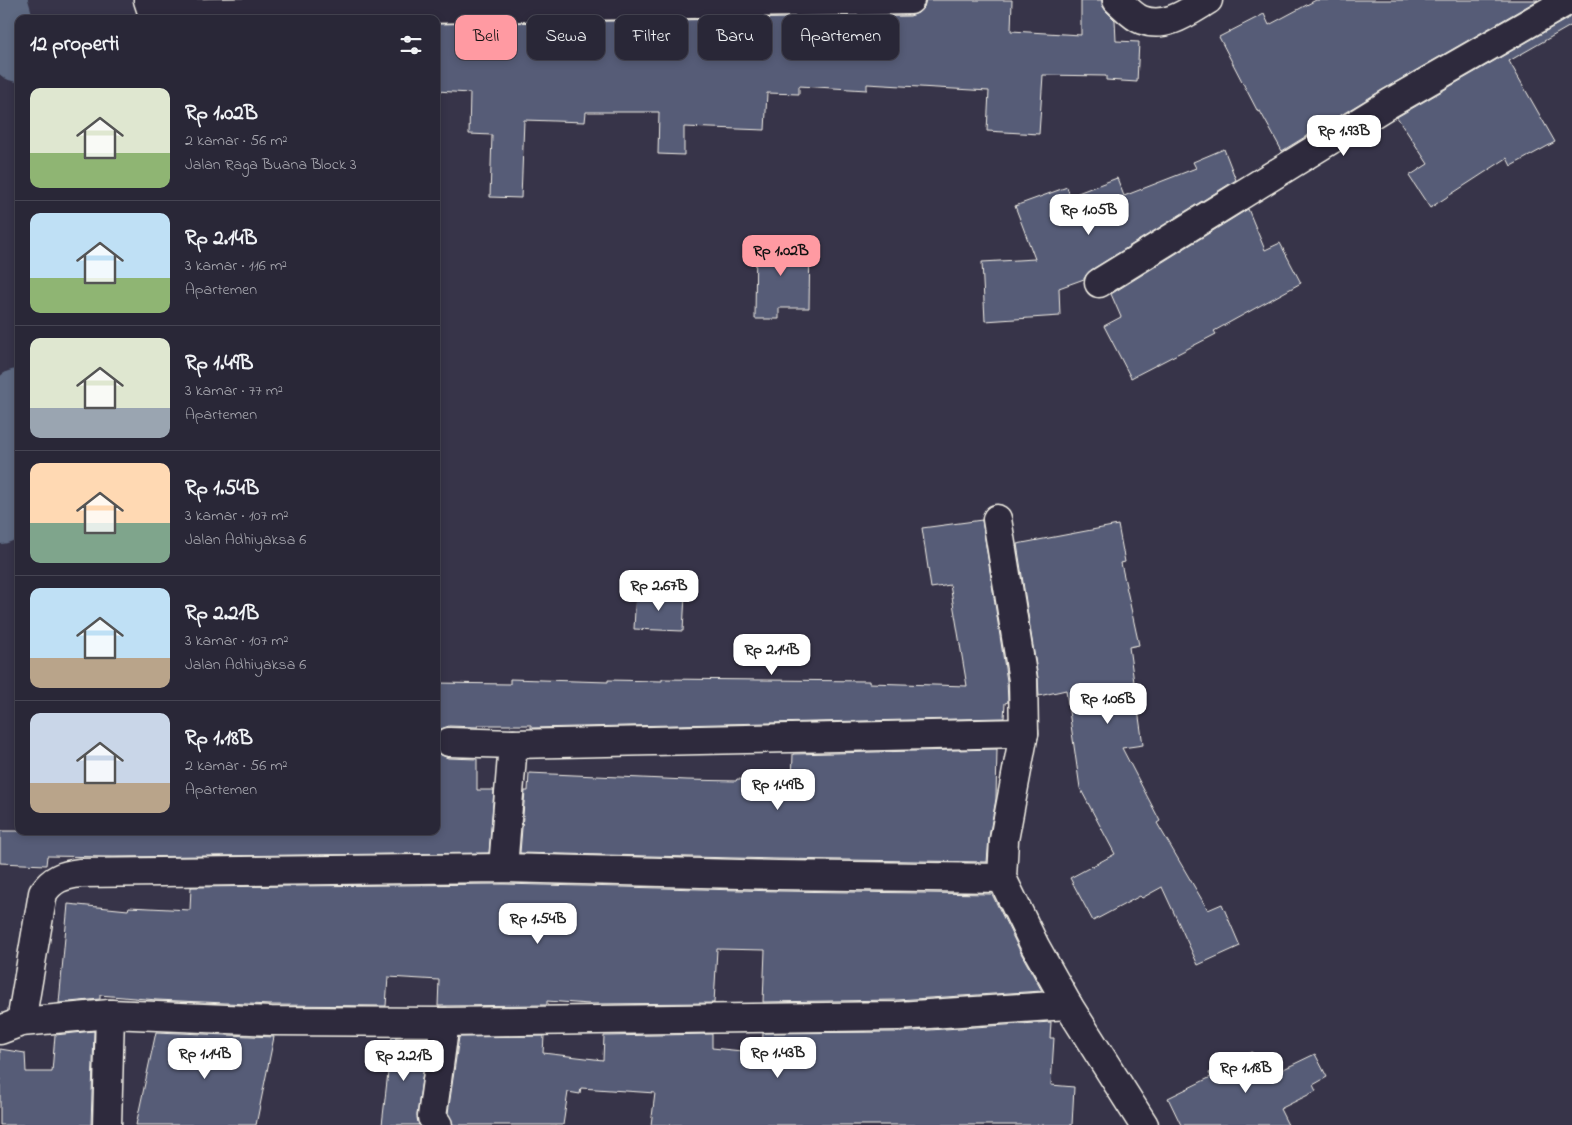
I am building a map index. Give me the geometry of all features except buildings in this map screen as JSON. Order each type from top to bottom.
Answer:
[{"type":"street","points":[[148,0],[151,8],[158,14],[910,0]]},
{"type":"street","points":[[1117,0],[1141,20],[1160,23],[1179,17],[1208,0]]},
{"type":"street","points":[[1099,283],[1390,103],[1569,0]]},
{"type":"street","points":[[997,519],[1023,680],[1024,733],[1004,840],[1002,878],[1035,946],[1068,1005],[1144,1125]]},
{"type":"street","points":[[449,742],[513,744],[1024,733]]},
{"type":"street","points":[[503,868],[513,744]]},
{"type":"street","points":[[1002,878],[503,868],[68,874],[50,883],[43,893],[10,1026],[110,1014],[271,1021],[445,1022],[898,1016],[1068,1005]]},
{"type":"street","points":[[107,1125],[110,1014]]},
{"type":"street","points":[[438,1125],[432,1118],[445,1022]]},
{"type":"waterway","points":[[0,7],[9,39],[15,47]]},
{"type":"waterway","points":[[0,515],[15,423]]}]
